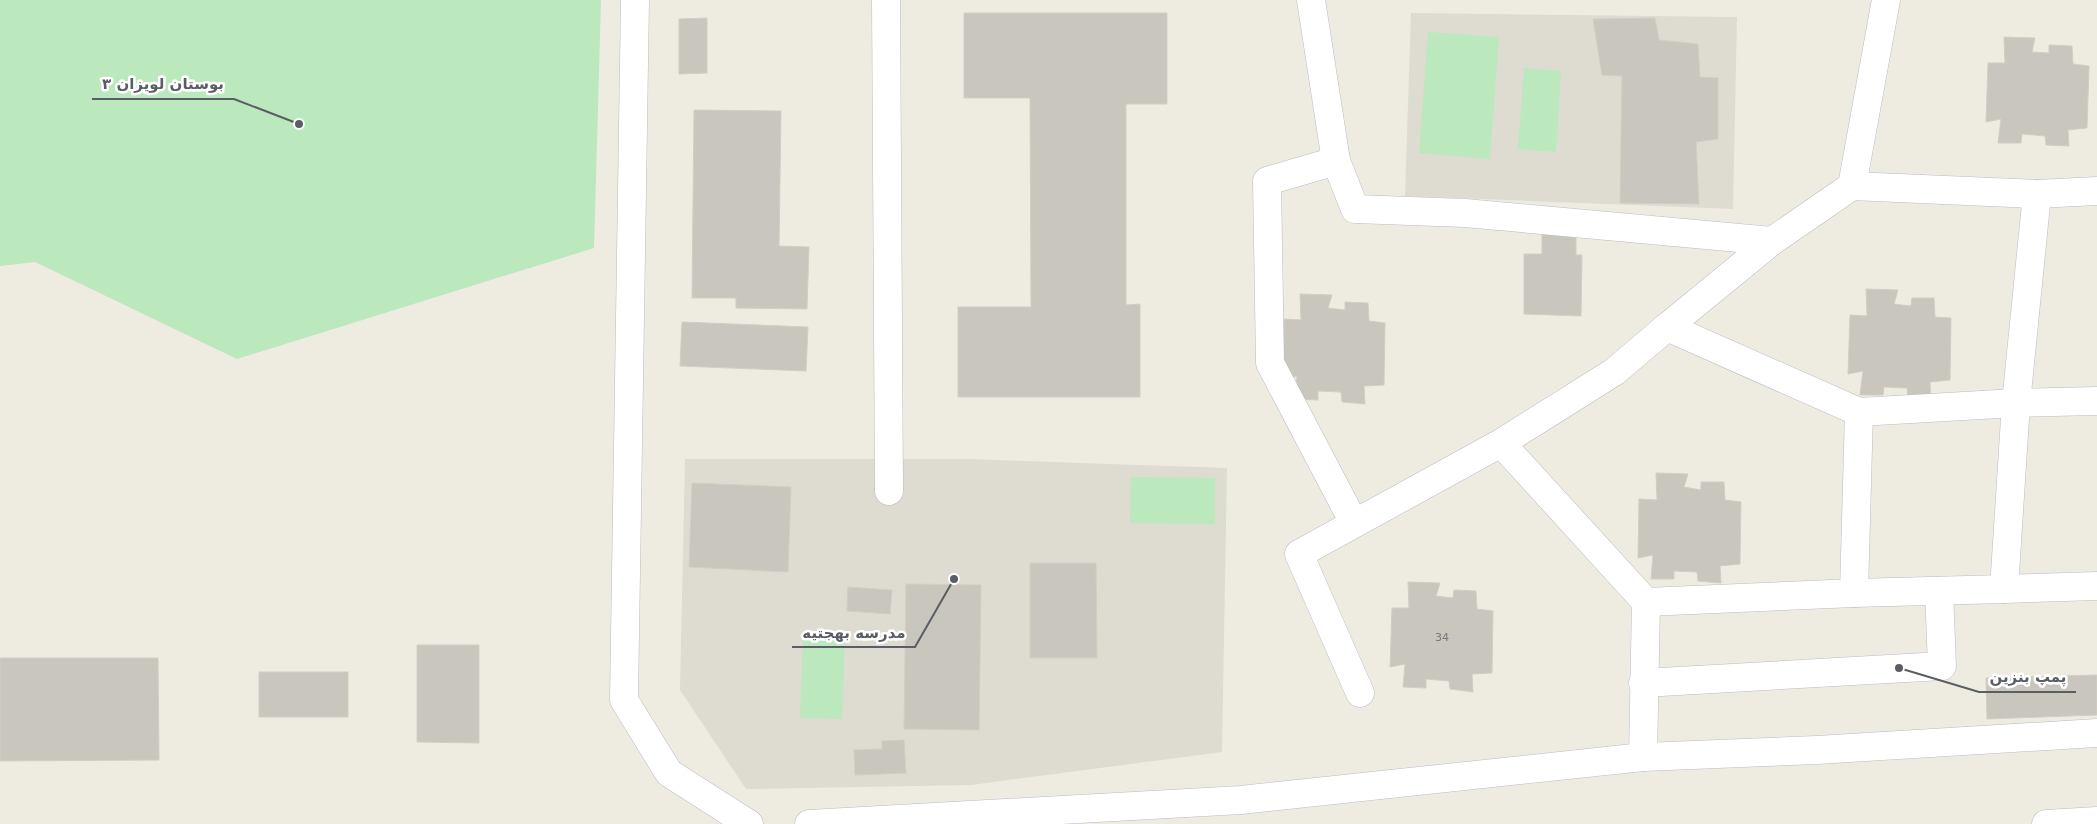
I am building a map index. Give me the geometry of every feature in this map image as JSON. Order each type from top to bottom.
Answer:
[{"type":"street","points":[[635,0],[624,700],[669,773],[748,824]]},
{"type":"street","points":[[886,0],[889,491]]},
{"type":"street","points":[[1311,0],[1336,161],[1355,208],[1465,213],[1772,241]]},
{"type":"street","points":[[1852,186],[1886,0]]},
{"type":"street","points":[[1336,161],[1267,181],[1270,363],[1354,523]]},
{"type":"street","points":[[1360,693],[1298,554],[1501,443],[1614,372],[1772,241],[1852,186],[2037,194],[2097,191]]},
{"type":"street","points":[[2004,590],[2016,403],[2037,194]]},
{"type":"street","points":[[1667,327],[1859,412],[2016,403],[2097,401]]},
{"type":"street","points":[[1854,593],[1859,412]]},
{"type":"street","points":[[1501,443],[1646,602],[1644,757]]},
{"type":"street","points":[[1646,602],[1938,590],[2004,590],[2097,586]]},
{"type":"street","points":[[1644,683],[1942,666],[1938,590]]},
{"type":"street","points":[[809,824],[1240,800],[1644,757],[1818,750],[2097,732]]},
{"type":"street","points":[[2046,824],[2097,821]]},
{"type":"shaded area","points":[[1411,13],[1737,17],[1733,209],[1405,196]]},
{"type":"shaded area","points":[[685,459],[966,459],[1227,468],[1222,752],[971,785],[746,789],[680,690]]},
{"type":"green space","points":[[0,0],[601,0],[594,248],[237,359],[35,262],[0,266]]},
{"type":"green space","points":[[1428,32],[1499,37],[1490,159],[1419,153]]},
{"type":"green space","points":[[1524,68],[1561,71],[1556,152],[1518,149]]},
{"type":"green space","points":[[1131,477],[1215,478],[1215,524],[1130,523]]},
{"type":"green space","points":[[803,638],[845,639],[842,719],[800,718]]},
{"type":"building","points":[[964,13],[1167,13],[1167,104],[1126,104],[1126,305],[1140,304],[1140,397],[958,397],[958,307],[1031,307],[1030,98],[964,98]]},
{"type":"building","points":[[707,18],[707,73],[679,74],[679,19]]},
{"type":"building","points":[[1655,18],[1659,40],[1698,44],[1700,77],[1718,78],[1718,139],[1696,142],[1699,204],[1620,203],[1622,76],[1602,75],[1593,19]]},
{"type":"building","points":[[2004,37],[2035,38],[2032,52],[2049,53],[2049,45],[2072,46],[2073,64],[2089,66],[2087,128],[2068,130],[2069,146],[2046,145],[2045,136],[2022,134],[2021,143],[1998,143],[2001,119],[1986,122],[1988,63],[2005,63]]},
{"type":"building","points":[[694,110],[781,111],[779,246],[809,247],[807,309],[736,308],[736,298],[692,298]]},
{"type":"building","points":[[1542,231],[1576,232],[1576,255],[1582,255],[1581,316],[1524,314],[1524,254],[1542,254]]},
{"type":"building","points":[[1866,289],[1898,290],[1894,304],[1911,306],[1912,298],[1934,298],[1935,317],[1951,318],[1950,380],[1930,382],[1931,399],[1908,397],[1907,388],[1884,387],[1883,395],[1860,395],[1863,371],[1848,374],[1850,315],[1867,316]]},
{"type":"building","points":[[1300,294],[1332,295],[1328,308],[1345,310],[1345,302],[1368,303],[1369,321],[1385,323],[1384,385],[1364,386],[1365,404],[1342,402],[1341,392],[1318,391],[1318,400],[1295,399],[1297,376],[1282,379],[1284,319],[1301,320]]},
{"type":"building","points":[[682,322],[808,327],[806,371],[680,366]]},
{"type":"building","points":[[1656,473],[1688,474],[1684,487],[1701,490],[1701,482],[1724,482],[1725,500],[1741,502],[1740,564],[1720,566],[1721,583],[1698,581],[1697,572],[1674,571],[1674,579],[1651,579],[1653,555],[1638,558],[1639,499],[1657,500]]},
{"type":"building","points":[[692,483],[791,487],[788,572],[689,567]]},
{"type":"building","points":[[1030,563],[1096,563],[1097,658],[1030,658]]},
{"type":"building","points":[[1408,582],[1440,583],[1436,596],[1453,598],[1454,590],[1476,591],[1477,609],[1493,611],[1492,673],[1472,674],[1473,692],[1450,689],[1449,681],[1426,679],[1426,688],[1403,687],[1405,664],[1390,667],[1392,608],[1409,608]]},
{"type":"building","points":[[906,584],[981,585],[979,730],[904,729]]},
{"type":"building","points":[[848,587],[892,590],[890,614],[847,611]]},
{"type":"building","points":[[417,645],[479,645],[479,743],[417,742]]},
{"type":"building","points":[[0,658],[158,658],[159,760],[0,761]]},
{"type":"building","points":[[259,672],[348,672],[348,717],[259,717]]},
{"type":"building","points":[[2097,675],[2097,715],[1987,719],[1986,678]]},
{"type":"building","points":[[904,740],[906,773],[855,775],[854,750],[882,749],[882,741]]},
{"type":"place","name":"بوستان لویزان ۳","points":[[299,124]]},
{"type":"place","name":"مدرسه بهجتیه","points":[[954,579]]},
{"type":"place","name":"پمپ بنزین","points":[[1899,668]]}]
